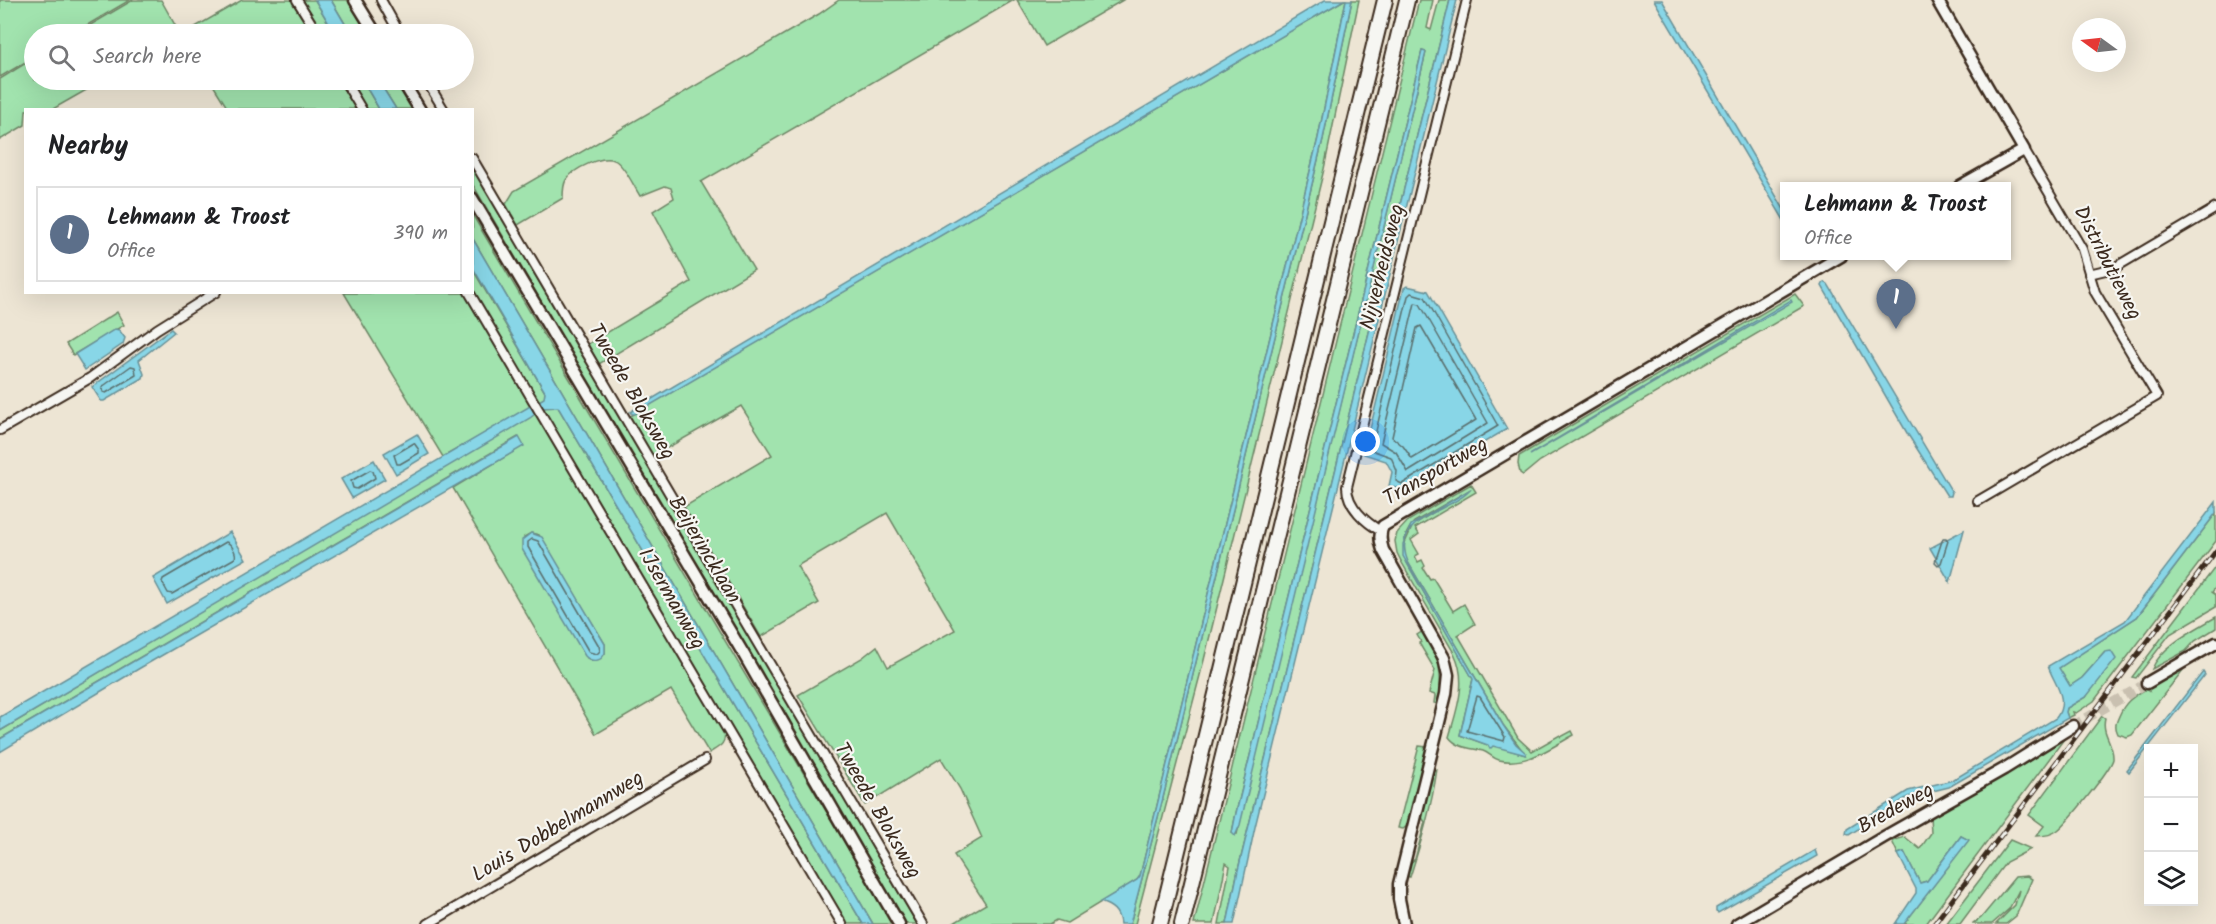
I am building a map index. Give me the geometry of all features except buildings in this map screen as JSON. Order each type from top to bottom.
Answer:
[{"type":"highway","points":[[1160,924],[1385,0]]},
{"type":"highway","points":[[1182,924],[1407,0]]},
{"type":"street","points":[[297,0],[312,24]]},
{"type":"street","points":[[355,0],[370,24]]},
{"type":"street","points":[[381,0],[394,24]]},
{"type":"street","name":"Nijverheidsweg","points":[[1381,531],[1366,523],[1351,501],[1347,487],[1467,0]]},
{"type":"street","name":"Distributieweg","points":[[1936,0],[2082,249],[2095,292],[2157,396],[1978,501]]},
{"type":"street","points":[[350,90],[361,108]]},
{"type":"street","points":[[408,90],[419,108]]},
{"type":"street","points":[[432,90],[443,108]]},
{"type":"street","points":[[1967,182],[2024,150]]},
{"type":"street","name":"Tweede Bloksweg","points":[[474,161],[923,924]]},
{"type":"street","name":"Beijerincklaan","points":[[474,201],[743,653],[899,924]]},
{"type":"street","points":[[2089,274],[2114,268],[2216,208]]},
{"type":"street","name":"Transportweg","points":[[1404,924],[1399,899],[1399,884],[1443,705],[1448,675],[1444,658],[1383,550],[1381,531],[1389,521],[1833,260]]},
{"type":"street","points":[[0,430],[90,378],[165,324],[213,294]]},
{"type":"street","name":"IJsermanweg","points":[[470,294],[842,924]]},
{"type":"street","points":[[2147,683],[2216,643]]},
{"type":"street","name":"Bredeweg","points":[[1737,924],[2004,769],[2073,726]]},
{"type":"street","name":"Louis Dobbelmannweg","points":[[428,924],[705,760]]},
{"type":"green space","points":[[0,0],[130,0],[89,24],[24,24],[24,63],[0,77]]},
{"type":"green space","points":[[133,0],[161,0],[174,24],[92,24]]},
{"type":"green space","points":[[242,0],[294,0],[309,24],[200,24]]},
{"type":"green space","points":[[302,0],[315,0],[329,24],[316,24]]},
{"type":"green space","points":[[331,0],[348,0],[362,24],[345,24]]},
{"type":"green space","points":[[839,0],[1014,0],[701,182],[754,270],[599,364],[588,344],[691,282],[653,211],[674,198],[671,188],[665,186],[640,196],[620,164],[611,159],[604,159],[589,163],[570,176],[564,184],[563,198],[518,225],[506,204],[514,191],[819,14]]},
{"type":"green space","points":[[1017,0],[1123,0],[1044,46]]},
{"type":"green space","points":[[1346,0],[1318,138],[1140,876],[1067,923],[1057,920],[1050,924],[952,924],[986,904],[954,855],[982,838],[960,789],[941,758],[865,805],[798,695],[862,658],[877,646],[888,667],[955,630],[887,513],[797,566],[819,603],[761,637],[684,507],[772,455],[741,406],[653,456],[629,417]]},
{"type":"green space","points":[[1352,0],[1359,0],[1324,169],[1204,660],[1135,924],[1130,924],[1162,802],[1323,139]]},
{"type":"green space","points":[[1419,0],[1433,0],[1427,28],[1431,30],[1439,0],[1450,0],[1238,870],[1227,924],[1219,924],[1230,866],[1226,863],[1214,924],[1194,924]],"holes":[[[1422,51],[1426,52],[1237,834],[1232,833]]]},
{"type":"green space","points":[[24,64],[24,90],[86,90],[55,108],[24,108],[24,126],[0,140],[0,79]]},
{"type":"green space","points":[[216,90],[347,90],[358,108],[227,108]]},
{"type":"green space","points":[[355,90],[368,90],[378,108],[365,108]]},
{"type":"green space","points":[[384,90],[400,90],[411,108],[395,108]]},
{"type":"green space","points":[[474,169],[917,924],[906,924],[474,187]]},
{"type":"green space","points":[[474,217],[893,924],[873,924],[474,241]]},
{"type":"green space","points":[[474,271],[545,392],[546,397],[539,402],[474,292]]},
{"type":"green space","points":[[345,294],[467,294],[532,407],[443,457]]},
{"type":"green space","points":[[1795,294],[1804,306],[1540,461],[1523,475],[1520,473],[1519,456]]},
{"type":"green space","points":[[117,312],[124,325],[73,355],[66,344]]},
{"type":"green space","points":[[558,407],[863,924],[845,924],[546,414],[543,408]]},
{"type":"green space","points":[[536,413],[725,735],[721,745],[709,753],[671,690],[596,734],[453,488],[523,446],[518,437],[0,739],[0,731]],"holes":[[[531,533],[539,535],[605,644],[605,653],[593,661],[587,658],[524,537]]]},
{"type":"green space","points":[[1471,484],[1476,492],[1415,528],[1419,534],[1411,540],[1419,554],[1415,556],[1418,562],[1422,560],[1425,566],[1423,568],[1430,579],[1433,578],[1453,611],[1464,604],[1475,624],[1458,635],[1518,738],[1532,751],[1560,735],[1561,737],[1572,731],[1574,735],[1538,755],[1509,761],[1499,760],[1483,751],[1452,741],[1449,737],[1461,684],[1458,663],[1397,553],[1395,541],[1397,533],[1408,521]],"holes":[[[1471,489],[1413,525],[1404,544],[1414,522]],[[1405,556],[1503,725],[1526,755],[1493,745],[1490,748],[1488,745],[1460,735],[1473,679],[1407,563]]]},
{"type":"green space","points":[[2216,513],[2216,541],[2094,701],[2076,713],[2073,712],[2074,715],[2068,718],[2067,708],[2087,696],[2105,652],[2082,678],[2070,686],[2058,668],[2137,617]]},
{"type":"green space","points":[[2216,566],[2216,587],[2212,592],[2216,595],[2216,607],[2170,634],[2136,678],[2132,677]]},
{"type":"green space","points":[[2216,617],[2216,628],[2195,641],[2186,651],[2152,669],[2170,646]]},
{"type":"green space","points":[[1423,631],[1439,666],[1438,704],[1434,703],[1435,695],[1429,693],[1435,670],[1419,643],[1421,642],[1417,635]]},
{"type":"green space","points":[[2187,665],[2132,735],[2127,737],[2118,734],[2116,723],[2121,711],[2130,700],[2146,689],[2149,691],[2148,688]]},
{"type":"green space","points":[[2102,716],[2105,718],[2105,729],[2113,753],[2110,765],[2058,830],[2036,836],[2044,826],[2029,815]]},
{"type":"green space","points":[[2067,735],[1926,924],[1904,924],[1968,840],[1961,836],[1927,881],[1920,883],[1904,852],[1898,854],[1892,841],[1905,837],[1920,849],[1931,833],[1930,816]]},
{"type":"green space","points":[[1419,746],[1427,747],[1407,826],[1403,829],[1398,828]]},
{"type":"green space","points":[[1437,769],[1422,837],[1410,877],[1406,876],[1409,864],[1415,859],[1425,822],[1421,816],[1431,778]]},
{"type":"green space","points":[[2010,840],[2031,849],[2006,862],[1960,924],[1946,924]]},
{"type":"green space","points":[[2027,876],[2032,879],[2016,916],[2006,924],[1996,924],[2015,905],[2019,890],[2009,909],[1992,924],[1973,924],[1981,918],[2015,877]]},
{"type":"water","points":[[315,0],[331,0],[345,24],[329,24]]},
{"type":"water","points":[[1325,0],[1344,0],[635,414],[630,412]]},
{"type":"water","points":[[1346,0],[1352,0],[1323,139],[1162,802],[1130,924],[1120,924],[1114,910],[1100,902],[1140,876],[1318,138]]},
{"type":"water","points":[[1450,0],[1457,0],[1255,827],[1234,924],[1227,924],[1238,870]]},
{"type":"water","points":[[1654,0],[1662,0],[1780,202],[1780,214]]},
{"type":"water","points":[[1422,51],[1426,52],[1240,825],[1235,836],[1232,833],[1236,813]]},
{"type":"water","points":[[368,90],[384,90],[395,108],[378,108]]},
{"type":"water","points":[[474,241],[873,924],[863,924],[558,407],[543,408],[530,418],[0,731],[0,717],[544,398],[545,392],[474,270]]},
{"type":"water","points":[[1824,282],[1828,284],[1952,492],[1951,496],[1947,496],[1907,433],[1822,286]]},
{"type":"water","points":[[1407,286],[1428,291],[1507,429],[1403,490],[1389,486],[1392,472],[1386,461],[1364,454],[1404,288]]},
{"type":"water","points":[[1791,300],[1792,302],[1530,455],[1531,454]]},
{"type":"water","points":[[115,329],[119,330],[125,338],[123,344],[85,370],[75,354]]},
{"type":"water","points":[[171,329],[174,332],[139,360],[144,374],[143,378],[101,401],[92,387]]},
{"type":"water","points":[[417,434],[429,454],[396,474],[384,453]]},
{"type":"water","points":[[519,437],[524,446],[140,668],[0,752],[0,739]]},
{"type":"water","points":[[374,460],[385,479],[352,498],[341,479]]},
{"type":"water","points":[[1471,489],[1462,497],[1414,526],[1407,536],[1405,548],[1409,564],[1503,725],[1526,755],[1493,746],[1490,749],[1488,745],[1460,735],[1473,679],[1403,556],[1403,544],[1411,525]]},
{"type":"water","points":[[2216,502],[2216,513],[2137,617],[2059,668],[2070,686],[2082,678],[2105,652],[2111,651],[2116,659],[2087,696],[2067,708],[2068,718],[1949,787],[1908,797],[1849,835],[1846,834],[1847,829],[1908,791],[1953,780],[2056,718],[2062,704],[2060,692],[2048,666],[2125,621]]},
{"type":"water","points":[[1964,530],[1950,582],[1930,548]]},
{"type":"water","points":[[230,532],[246,559],[167,604],[153,578]]},
{"type":"water","points":[[531,533],[542,537],[605,644],[605,653],[599,660],[591,660],[585,656],[522,549],[522,540]]},
{"type":"water","points":[[2203,672],[2205,675],[2151,744],[2147,744]]},
{"type":"water","points":[[2144,748],[2144,753],[2129,772],[2127,770]]},
{"type":"water","points":[[1961,836],[1969,840],[1904,924],[1895,924],[1916,893],[1898,854],[1904,852],[1920,883],[1927,881]]},
{"type":"water","points":[[1815,850],[1817,856],[1718,913],[1716,912],[1716,908]]},
{"type":"tunnel","points":[[2073,726],[2147,683]]},
{"type":"railway","points":[[1934,924],[2216,551]]},
{"type":"place","name":"Lehmann & Troost","points":[[1896,329]]}]
